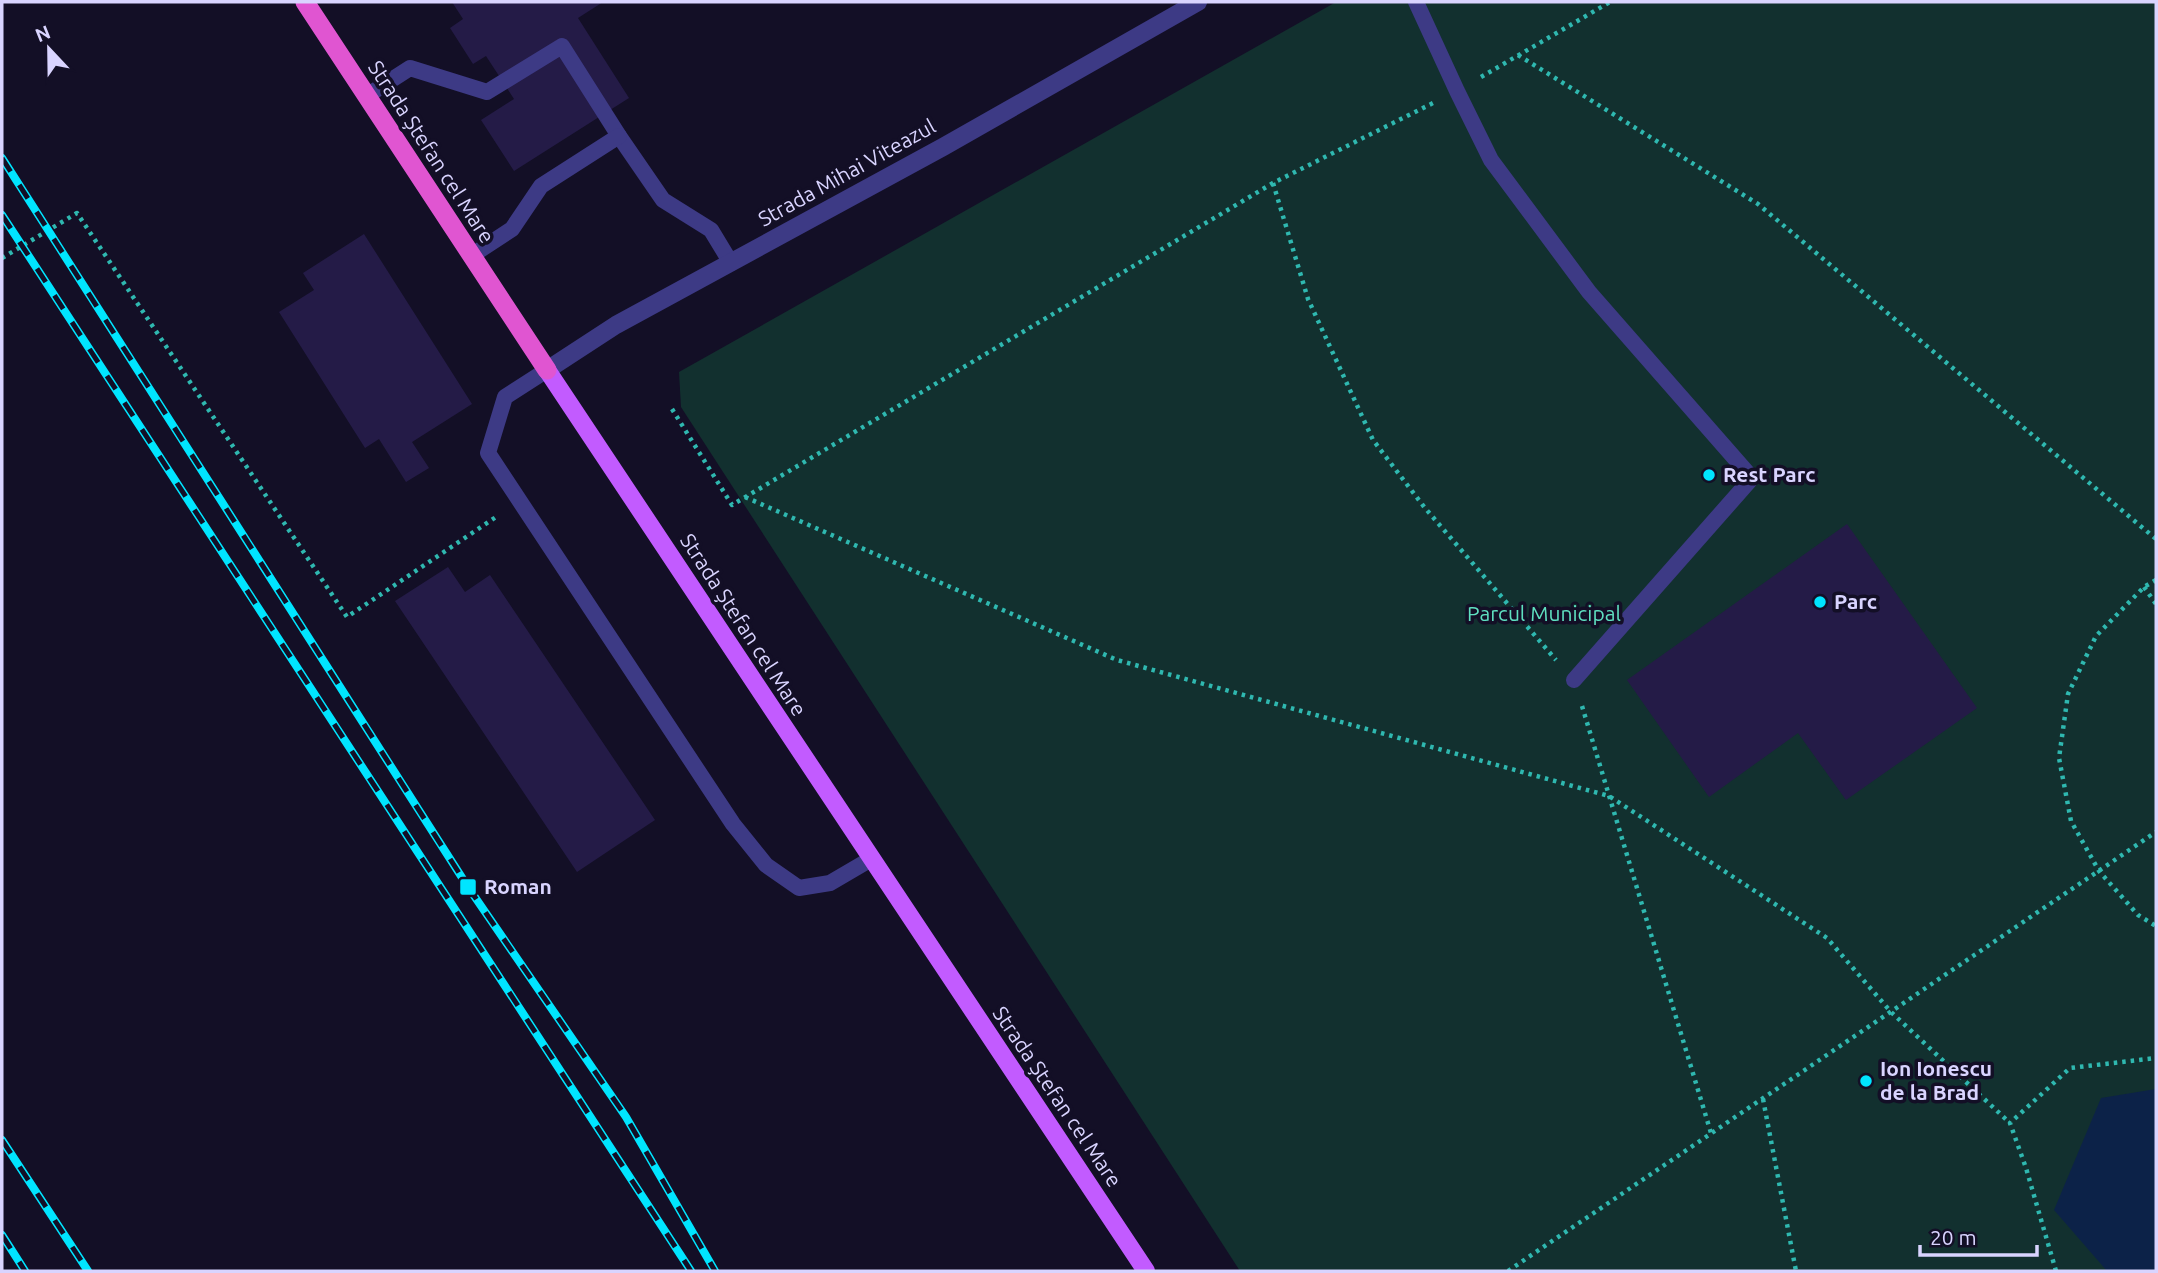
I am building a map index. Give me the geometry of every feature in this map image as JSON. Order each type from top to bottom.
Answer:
[{"type":"highway","name":"Strada Ștefan cel Mare","points":[[305,2],[547,370]]},
{"type":"main road","name":"Strada Ștefan cel Mare","points":[[547,370],[1146,1271]]},
{"type":"street","name":"Strada Mihai Viteazul","points":[[1170,17],[1184,2]]},
{"type":"street","name":"Strada Mihai Viteazul","points":[[547,370],[616,325],[943,147],[1198,2]]},
{"type":"lane","points":[[1416,2],[1491,160],[1589,292],[1752,478],[1574,680]]},
{"type":"lane","points":[[368,95],[410,68],[487,92],[562,46],[663,200],[711,230],[731,263]]},
{"type":"lane","points":[[471,256],[512,229],[541,186],[619,136]]},
{"type":"lane","points":[[547,370],[505,397],[488,453],[520,502],[733,824],[766,865],[799,888],[830,883],[870,859]]},
{"type":"path","points":[[672,409],[732,505],[1273,183],[1457,91],[1610,2]]},
{"type":"path","points":[[1518,55],[1758,204],[2156,539]]},
{"type":"path","points":[[1273,183],[1308,299],[1373,440],[1425,508],[1574,680],[1712,1133]]},
{"type":"path","points":[[2,258],[77,213],[347,617],[520,502]]},
{"type":"path","points":[[745,497],[1117,660],[1609,796],[1827,938],[1891,1012],[2010,1123],[2056,1271]]},
{"type":"path","points":[[2156,580],[2144,587],[2096,636],[2068,694],[2059,758],[2071,821],[2099,871],[2138,915],[2156,926]]},
{"type":"path","points":[[2144,587],[2156,604]]},
{"type":"path","points":[[1508,1271],[2156,832]]},
{"type":"path","points":[[2010,1123],[2070,1069],[2156,1058]]},
{"type":"path","points":[[1763,1099],[1796,1271]]},
{"type":"green space","name":"Parcul Municipal","points":[[1336,2],[2156,2],[2156,1271],[1240,1271],[681,407],[679,372]]},
{"type":"water","points":[[2156,1089],[2156,1271],[2107,1271],[2054,1210],[2101,1098]]},
{"type":"building","points":[[452,2],[603,2],[578,18],[629,98],[514,171],[481,120],[514,99],[486,56],[473,64],[450,28],[463,19]]},
{"type":"building","points":[[364,234],[472,404],[412,442],[429,468],[406,482],[379,439],[365,448],[279,312],[314,290],[303,273]]},
{"type":"building","name":"Parc","points":[[1847,524],[1977,708],[1846,800],[1798,733],[1709,797],[1627,680]]},
{"type":"building","points":[[448,567],[465,592],[490,575],[655,820],[577,872],[395,601]]},
{"type":"railway","points":[[2,158],[468,887],[626,1117],[715,1271]]},
{"type":"railway","points":[[2,215],[691,1271]]},
{"type":"railway","points":[[2,1140],[88,1271]]},
{"type":"railway","points":[[2,1235],[25,1271]]},
{"type":"place","name":"Rest Parc","points":[[1709,475]]},
{"type":"place","name":"Parc","points":[[1820,602]]},
{"type":"place","name":"Roman","points":[[468,887]]},
{"type":"place","name":"Ion Ionescu de la Brad","points":[[1866,1081]]}]
